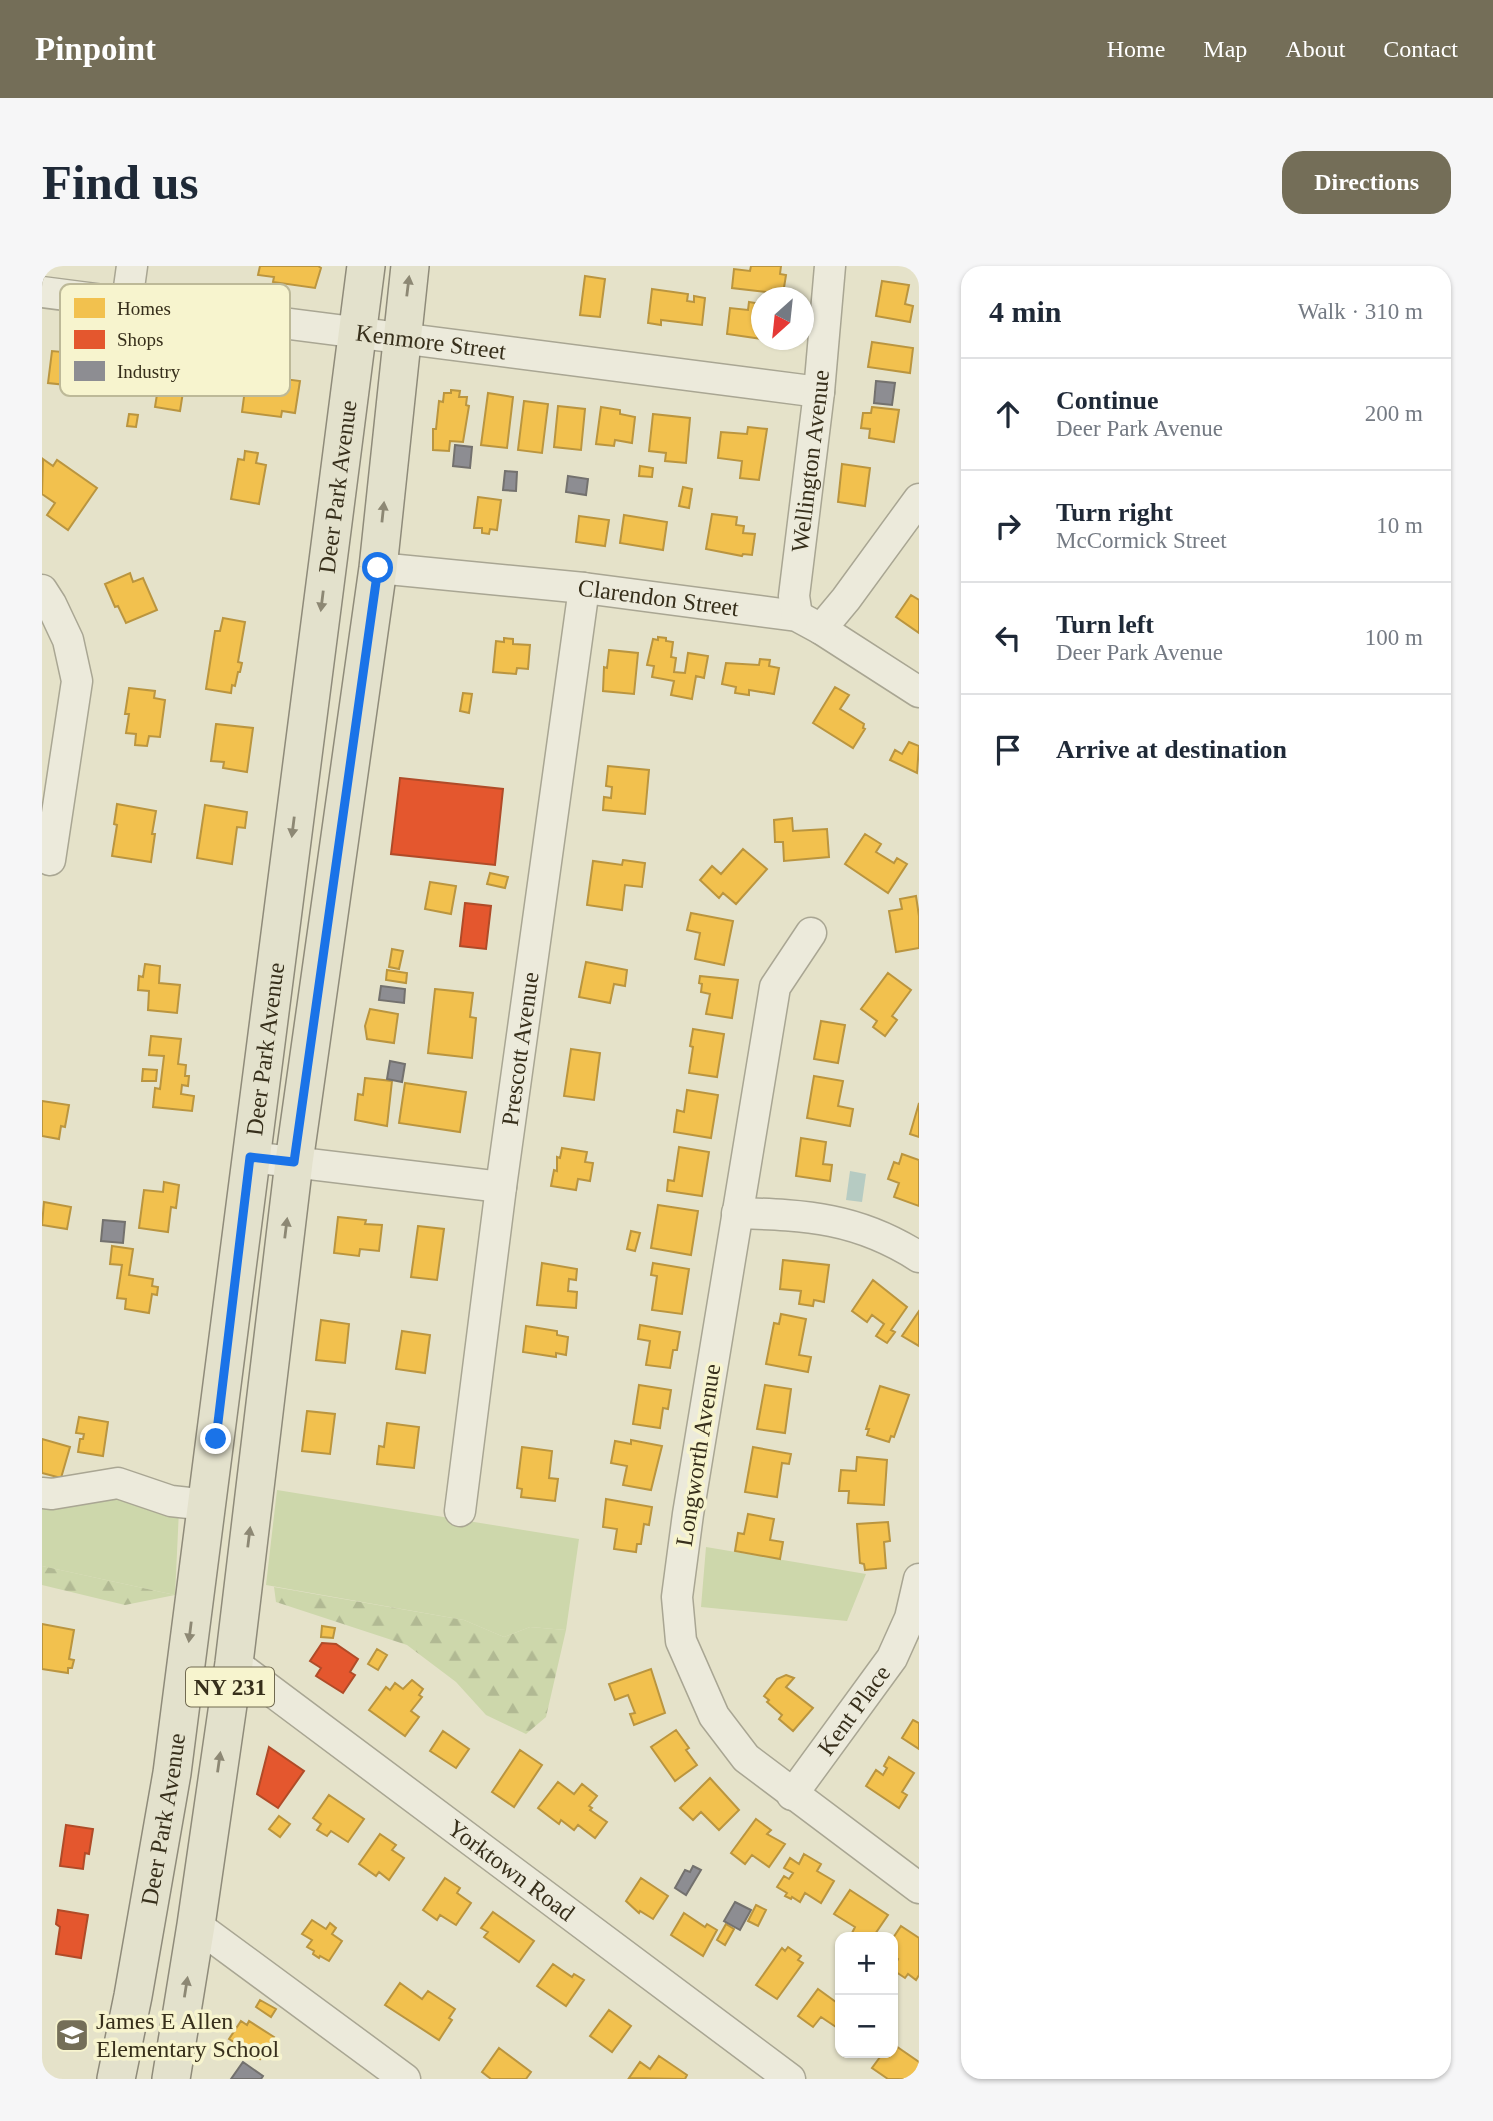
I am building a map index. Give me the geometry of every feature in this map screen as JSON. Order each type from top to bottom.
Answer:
[{"type":"main road","name":"Deer Park Avenue","points":[[116,2079],[173,1773],[366,266]]},
{"type":"main road","name":"Deer Park Avenue","points":[[179,2073],[196,1925],[234,1663],[294,1162],[378,568],[410,266]]},
{"type":"street","points":[[130,284],[132,266]]},
{"type":"street","name":"Wellington Avenue","points":[[809,622],[794,596],[819,392],[830,266]]},
{"type":"street","name":"Kenmore Street","points":[[42,292],[60,294]]},
{"type":"street","name":"Kenmore Street","points":[[290,322],[819,392]]},
{"type":"street","points":[[809,622],[846,599],[919,499]]},
{"type":"street","name":"Clarendon Street","points":[[378,568],[584,588],[809,622],[919,692]]},
{"type":"street","name":"Prescott Avenue","points":[[460,1511],[501,1187],[584,588]]},
{"type":"street","points":[[42,590],[68,640],[77,681],[50,860]]},
{"type":"street","name":"Longworth Avenue","points":[[811,933],[775,987],[688,1514],[677,1597],[681,1642],[714,1716],[746,1758],[919,1888]]},
{"type":"street","points":[[250,1157],[501,1187]]},
{"type":"street","points":[[737,1213],[830,1219],[876,1234],[919,1257]]},
{"type":"street","points":[[42,1493],[118,1483],[171,1501],[207,1506]]},
{"type":"street","name":"Kent Place","points":[[792,1795],[892,1658],[910,1618],[919,1579]]},
{"type":"street","name":"Yorktown Road","points":[[234,1663],[790,2079]]},
{"type":"street","points":[[196,1925],[405,2079]]},
{"type":"green space","points":[[277,1490],[579,1539],[566,1630],[530,1627],[504,1637],[464,1620],[266,1585]]},
{"type":"green space","points":[[128,1494],[179,1510],[175,1595],[42,1566],[42,1498]]},
{"type":"green space","points":[[706,1547],[866,1574],[847,1621],[701,1607]]},
{"type":"green space","points":[[42,1566],[175,1595],[125,1605],[42,1585]]},
{"type":"green space","points":[[274,1587],[464,1620],[504,1637],[530,1627],[566,1630],[546,1717],[526,1734],[486,1715],[456,1682],[407,1645],[276,1602]]},
{"type":"shaded area","points":[[850,1171],[866,1174],[862,1202],[846,1200]]},
{"type":"building: Homes","points":[[260,266],[321,268],[315,288],[273,282],[274,277],[258,275]]},
{"type":"building: Homes","points":[[751,266],[781,266],[780,274],[786,275],[784,287],[751,287],[751,290],[732,288],[734,269],[750,271]]},
{"type":"building: Homes","points":[[585,276],[605,279],[600,317],[580,315]]},
{"type":"building: Homes","points":[[882,281],[909,285],[905,304],[913,306],[910,322],[876,316]]},
{"type":"building: Homes","points":[[652,289],[688,294],[687,301],[694,302],[694,296],[705,298],[702,325],[661,320],[661,325],[648,323]]},
{"type":"building: Homes","points":[[751,302],[751,337],[727,334],[730,308],[748,310]]},
{"type":"building: Homes","points":[[872,342],[913,348],[910,373],[868,367]]},
{"type":"building: Homes","points":[[52,351],[60,352],[60,384],[48,383]]},
{"type":"building: Homes","points":[[290,380],[300,381],[295,413],[282,411],[281,417],[242,412],[244,396],[290,396]]},
{"type":"building: Homes","points":[[451,390],[460,391],[459,397],[467,397],[466,405],[469,406],[463,442],[450,441],[449,451],[433,450],[433,429],[436,429],[439,401],[443,402],[444,393],[451,393]]},
{"type":"building: Homes","points":[[488,393],[513,397],[507,448],[481,445]]},
{"type":"building: Homes","points":[[157,396],[182,396],[180,411],[155,407]]},
{"type":"building: Homes","points":[[524,401],[548,404],[542,453],[518,450]]},
{"type":"building: Homes","points":[[558,406],[585,409],[581,450],[554,447]]},
{"type":"building: Homes","points":[[601,407],[620,410],[620,414],[635,417],[632,443],[615,440],[614,446],[596,444]]},
{"type":"building: Homes","points":[[872,407],[899,410],[894,442],[869,438],[870,429],[861,428],[863,413],[871,413]]},
{"type":"building: Homes","points":[[129,414],[138,415],[136,427],[127,426]]},
{"type":"building: Homes","points":[[653,414],[690,418],[686,463],[665,461],[666,453],[649,451]]},
{"type":"building: Homes","points":[[748,427],[767,429],[759,480],[740,478],[742,461],[718,458],[721,432],[747,434]]},
{"type":"building: Homes","points":[[245,451],[258,453],[256,463],[266,465],[259,504],[231,499],[238,459],[244,460]]},
{"type":"building: Homes","points":[[43,459],[53,466],[57,460],[97,488],[68,530],[47,515],[55,503],[42,494]]},
{"type":"building: Homes","points":[[842,464],[870,468],[865,506],[838,502]]},
{"type":"building: Homes","points":[[640,466],[653,468],[652,477],[639,476]]},
{"type":"building: Homes","points":[[683,487],[692,489],[689,508],[679,506]]},
{"type":"building: Homes","points":[[478,497],[501,500],[497,530],[490,529],[489,534],[482,533],[482,528],[474,528]]},
{"type":"building: Homes","points":[[712,514],[737,517],[736,525],[744,526],[743,533],[755,534],[752,555],[742,556],[706,549]]},
{"type":"building: Homes","points":[[624,515],[667,522],[663,550],[620,543]]},
{"type":"building: Homes","points":[[579,516],[609,520],[605,546],[576,542]]},
{"type":"building: Homes","points":[[130,573],[133,582],[143,578],[157,610],[126,623],[105,584]]},
{"type":"building: Homes","points":[[911,595],[919,600],[919,633],[896,617]]},
{"type":"building: Homes","points":[[223,618],[245,622],[238,662],[242,663],[231,693],[206,689],[215,631],[220,631]]},
{"type":"building: Homes","points":[[658,637],[673,642],[671,657],[676,658],[674,672],[685,673],[688,653],[708,656],[704,678],[696,676],[692,699],[671,695],[674,681],[652,677],[654,666],[647,665],[653,639],[658,640]]},
{"type":"building: Homes","points":[[504,638],[513,639],[513,644],[530,645],[528,669],[517,668],[516,674],[493,672],[496,641],[504,642]]},
{"type":"building: Homes","points":[[609,650],[638,653],[634,694],[603,691],[604,667],[607,668]]},
{"type":"building: Homes","points":[[760,659],[770,660],[769,666],[779,668],[774,694],[749,690],[749,695],[735,693],[736,687],[722,684],[726,663],[759,665]]},
{"type":"building: Homes","points":[[835,687],[849,695],[840,709],[864,724],[865,729],[853,748],[813,723]]},
{"type":"building: Homes","points":[[129,688],[155,691],[154,698],[165,700],[160,737],[149,736],[147,746],[135,745],[136,734],[126,733],[129,714],[125,714]]},
{"type":"building: Homes","points":[[463,693],[472,694],[469,713],[460,711]]},
{"type":"building: Homes","points":[[216,724],[253,728],[247,772],[223,768],[224,762],[211,761]]},
{"type":"building: Homes","points":[[909,742],[919,746],[917,773],[890,760],[895,750],[902,754]]},
{"type":"building: Homes","points":[[608,766],[649,770],[645,814],[603,810],[604,797],[611,798],[612,787],[606,786]]},
{"type":"building: Homes","points":[[117,804],[156,811],[151,862],[112,856]]},
{"type":"building: Homes","points":[[205,805],[247,812],[245,828],[237,827],[232,864],[197,858]]},
{"type":"building: Homes","points":[[792,818],[793,831],[827,829],[829,857],[784,861],[783,842],[775,842],[774,820]]},
{"type":"building: Homes","points":[[865,834],[881,844],[876,852],[894,863],[897,858],[907,864],[888,893],[845,864]]},
{"type":"building: Homes","points":[[743,849],[767,869],[736,904],[723,893],[719,898],[700,880],[712,866],[721,874]]},
{"type":"building: Homes","points":[[623,860],[645,863],[642,887],[625,885],[622,910],[587,905],[593,861],[622,865]]},
{"type":"building: Homes","points":[[490,873],[508,877],[505,888],[487,884]]},
{"type":"building: Homes","points":[[430,882],[456,886],[451,914],[425,909]]},
{"type":"building: Homes","points":[[916,896],[919,948],[896,952],[889,911],[902,909],[900,899]]},
{"type":"building: Homes","points":[[691,913],[733,921],[724,965],[695,959],[700,933],[687,930]]},
{"type":"building: Homes","points":[[392,949],[403,951],[399,969],[389,967]]},
{"type":"building: Homes","points":[[586,962],[627,970],[625,986],[614,984],[610,1003],[579,997]]},
{"type":"building: Homes","points":[[145,964],[160,966],[159,983],[180,985],[177,1013],[148,1010],[149,991],[138,990],[139,976],[143,977]]},
{"type":"building: Homes","points":[[387,970],[407,973],[406,983],[386,980]]},
{"type":"building: Homes","points":[[888,973],[911,990],[892,1016],[897,1020],[885,1036],[873,1027],[877,1021],[861,1009]]},
{"type":"building: Homes","points":[[700,976],[738,980],[732,1018],[706,1014],[710,994],[701,992]]},
{"type":"building: Homes","points":[[435,989],[473,993],[470,1017],[476,1018],[472,1058],[428,1053]]},
{"type":"building: Homes","points":[[370,1009],[398,1014],[394,1043],[367,1039],[365,1026]]},
{"type":"building: Homes","points":[[821,1021],[845,1025],[838,1063],[814,1059]]},
{"type":"building: Homes","points":[[693,1029],[724,1034],[717,1077],[689,1073]]},
{"type":"building: Homes","points":[[151,1036],[181,1039],[178,1064],[186,1065],[185,1076],[189,1076],[188,1086],[182,1085],[181,1094],[194,1096],[192,1111],[153,1107],[155,1088],[160,1089],[164,1056],[149,1055]]},
{"type":"building: Homes","points":[[571,1049],[600,1053],[594,1100],[564,1096]]},
{"type":"building: Homes","points":[[143,1069],[157,1070],[156,1081],[142,1081]]},
{"type":"building: Homes","points":[[814,1076],[843,1081],[838,1106],[853,1109],[850,1126],[807,1118]]},
{"type":"building: Homes","points":[[365,1078],[392,1081],[387,1126],[355,1120],[358,1094],[363,1095]]},
{"type":"building: Homes","points":[[405,1083],[466,1092],[460,1132],[399,1123]]},
{"type":"building: Homes","points":[[687,1090],[718,1095],[711,1138],[674,1132],[677,1110],[684,1112]]},
{"type":"building: Homes","points":[[42,1101],[69,1105],[65,1127],[61,1126],[59,1139],[42,1136]]},
{"type":"building: Homes","points":[[919,1103],[919,1137],[910,1134]]},
{"type":"building: Homes","points":[[801,1138],[826,1142],[823,1164],[832,1165],[830,1181],[796,1176]]},
{"type":"building: Homes","points":[[679,1147],[709,1152],[702,1196],[667,1191],[668,1180],[674,1181]]},
{"type":"building: Homes","points":[[562,1148],[587,1152],[585,1162],[593,1163],[590,1181],[578,1179],[576,1190],[551,1186],[554,1170],[557,1171],[557,1157],[560,1158]]},
{"type":"building: Homes","points":[[902,1154],[919,1160],[919,1206],[894,1197],[899,1183],[888,1179],[894,1162],[899,1164]]},
{"type":"building: Homes","points":[[164,1182],[179,1185],[176,1208],[171,1207],[168,1232],[139,1228],[144,1190],[163,1192]]},
{"type":"building: Homes","points":[[44,1202],[71,1207],[67,1229],[42,1225]]},
{"type":"building: Homes","points":[[658,1205],[698,1211],[691,1255],[651,1248]]},
{"type":"building: Homes","points":[[338,1217],[382,1225],[379,1251],[360,1249],[359,1256],[334,1253]]},
{"type":"building: Homes","points":[[418,1226],[444,1229],[437,1280],[411,1277]]},
{"type":"building: Homes","points":[[631,1231],[640,1233],[635,1251],[627,1249]]},
{"type":"building: Homes","points":[[112,1246],[133,1249],[129,1275],[153,1279],[152,1286],[158,1287],[157,1295],[152,1294],[149,1313],[125,1309],[126,1299],[117,1298],[122,1265],[110,1264]]},
{"type":"building: Homes","points":[[783,1260],[829,1265],[824,1302],[814,1300],[813,1306],[799,1304],[801,1291],[780,1289]]},
{"type":"building: Homes","points":[[542,1263],[577,1269],[576,1280],[569,1279],[568,1291],[577,1292],[576,1308],[537,1305]]},
{"type":"building: Homes","points":[[653,1263],[689,1269],[682,1314],[652,1310],[657,1276],[651,1275]]},
{"type":"building: Homes","points":[[873,1280],[907,1307],[891,1330],[895,1332],[887,1343],[876,1336],[884,1324],[872,1315],[867,1322],[852,1311]]},
{"type":"building: Homes","points":[[919,1311],[919,1346],[902,1336]]},
{"type":"building: Homes","points":[[781,1314],[806,1319],[799,1355],[811,1357],[808,1372],[766,1364],[774,1323],[779,1324]]},
{"type":"building: Homes","points":[[321,1320],[349,1324],[345,1363],[316,1360]]},
{"type":"building: Homes","points":[[640,1325],[680,1332],[670,1368],[646,1365],[650,1341],[638,1339]]},
{"type":"building: Homes","points":[[526,1326],[557,1331],[557,1335],[568,1337],[566,1355],[556,1353],[556,1357],[523,1352]]},
{"type":"building: Homes","points":[[402,1331],[430,1335],[425,1373],[396,1369]]},
{"type":"building: Homes","points":[[639,1385],[671,1390],[668,1409],[663,1408],[660,1428],[633,1424]]},
{"type":"building: Homes","points":[[765,1385],[791,1389],[785,1433],[757,1429]]},
{"type":"building: Homes","points":[[880,1386],[909,1395],[894,1437],[891,1436],[889,1442],[867,1435],[869,1429],[866,1429]]},
{"type":"building: Homes","points":[[307,1411],[335,1414],[330,1454],[302,1451]]},
{"type":"building: Homes","points":[[79,1417],[108,1422],[103,1456],[78,1452],[80,1439],[83,1439],[84,1434],[76,1433]]},
{"type":"building: Homes","points":[[387,1423],[419,1427],[414,1468],[377,1464],[379,1446],[384,1447]]},
{"type":"building: Homes","points":[[42,1439],[70,1447],[61,1478],[42,1473]]},
{"type":"building: Homes","points":[[631,1440],[662,1446],[651,1490],[623,1485],[627,1466],[611,1463],[615,1441],[631,1444]]},
{"type":"building: Homes","points":[[522,1447],[552,1451],[549,1478],[558,1479],[555,1501],[521,1497],[522,1489],[517,1488]]},
{"type":"building: Homes","points":[[753,1447],[791,1454],[789,1464],[782,1463],[777,1497],[745,1492]]},
{"type":"building: Homes","points":[[857,1457],[887,1460],[884,1505],[848,1503],[849,1491],[839,1491],[841,1470],[856,1471]]},
{"type":"building: Homes","points":[[606,1499],[652,1507],[649,1525],[644,1524],[641,1544],[637,1544],[636,1552],[614,1549],[617,1529],[603,1527]]},
{"type":"building: Homes","points":[[748,1514],[774,1519],[770,1540],[783,1542],[780,1559],[735,1551],[738,1533],[744,1534]]},
{"type":"building: Homes","points":[[888,1522],[890,1541],[884,1542],[886,1568],[865,1570],[864,1564],[860,1563],[857,1524]]},
{"type":"building: Homes","points":[[42,1624],[74,1630],[69,1659],[74,1660],[68,1673],[42,1669]]},
{"type":"building: Homes","points":[[322,1626],[335,1628],[333,1638],[321,1637]]},
{"type":"building: Homes","points":[[377,1649],[387,1655],[378,1670],[368,1664]]},
{"type":"building: Homes","points":[[651,1669],[665,1713],[634,1725],[630,1714],[635,1713],[628,1695],[615,1700],[609,1684]]},
{"type":"building: Homes","points":[[786,1675],[794,1678],[786,1687],[813,1708],[793,1731],[779,1719],[782,1715],[764,1696],[777,1679]]},
{"type":"building: Homes","points":[[412,1680],[423,1689],[419,1695],[422,1697],[411,1711],[419,1717],[405,1736],[369,1710],[386,1687],[390,1690],[395,1683],[403,1689]]},
{"type":"building: Homes","points":[[913,1720],[919,1723],[919,1749],[902,1738]]},
{"type":"building: Homes","points":[[676,1730],[697,1765],[675,1781],[651,1747]]},
{"type":"building: Homes","points":[[443,1731],[469,1749],[456,1768],[430,1751]]},
{"type":"building: Homes","points":[[520,1750],[542,1765],[514,1807],[492,1792]]},
{"type":"building: Homes","points":[[889,1757],[914,1773],[902,1792],[907,1795],[899,1808],[866,1786],[876,1770],[883,1775]]},
{"type":"building: Homes","points":[[710,1778],[739,1810],[719,1830],[701,1812],[693,1820],[680,1808]]},
{"type":"building: Homes","points":[[558,1782],[574,1794],[582,1784],[597,1796],[589,1806],[592,1808],[590,1810],[607,1822],[595,1838],[578,1825],[574,1830],[561,1820],[559,1824],[538,1808]]},
{"type":"building: Homes","points":[[329,1795],[364,1819],[348,1842],[331,1831],[327,1836],[317,1830],[321,1824],[313,1818]]},
{"type":"building: Homes","points":[[279,1816],[290,1824],[280,1837],[269,1829]]},
{"type":"building: Homes","points":[[756,1819],[771,1830],[767,1834],[785,1844],[769,1867],[752,1855],[745,1864],[731,1853]]},
{"type":"building: Homes","points":[[380,1834],[396,1845],[392,1850],[404,1858],[389,1880],[379,1872],[376,1876],[359,1864]]},
{"type":"building: Homes","points":[[804,1854],[821,1864],[817,1871],[834,1881],[821,1903],[805,1893],[800,1902],[792,1897],[791,1899],[777,1887],[784,1876],[789,1879],[793,1873],[784,1868],[790,1858],[799,1864]]},
{"type":"building: Homes","points":[[445,1878],[460,1888],[457,1893],[471,1903],[456,1925],[440,1915],[437,1920],[423,1910]]},
{"type":"building: Homes","points":[[641,1878],[668,1896],[653,1919],[640,1911],[639,1913],[626,1901]]},
{"type":"building: Homes","points":[[850,1890],[888,1915],[876,1932],[852,1932],[855,1927],[834,1914]]},
{"type":"building: Homes","points":[[756,1905],[766,1910],[758,1926],[748,1921]]},
{"type":"building: Homes","points":[[493,1912],[534,1941],[519,1962],[484,1937],[488,1932],[481,1928]]},
{"type":"building: Homes","points":[[684,1913],[705,1927],[707,1924],[717,1930],[703,1956],[671,1935]]},
{"type":"building: Homes","points":[[312,1920],[326,1929],[330,1923],[336,1928],[332,1934],[342,1941],[329,1961],[320,1956],[319,1958],[307,1947],[312,1940],[302,1934]]},
{"type":"building: Homes","points":[[726,1924],[734,1929],[725,1945],[717,1940]]},
{"type":"building: Homes","points":[[901,1926],[919,1938],[919,1975],[916,1980],[908,1974],[905,1978],[898,1973],[897,1932]]},
{"type":"building: Homes","points":[[788,1947],[801,1956],[798,1960],[803,1963],[777,1999],[756,1985],[782,1948],[785,1951]]},
{"type":"building: Homes","points":[[553,1964],[572,1977],[574,1974],[584,1980],[566,2006],[537,1986]]},
{"type":"building: Homes","points":[[400,1983],[422,1999],[428,1991],[455,2009],[449,2018],[452,2020],[439,2040],[385,2005]]},
{"type":"building: Homes","points":[[818,1989],[835,2001],[835,2026],[821,2017],[813,2027],[798,2016]]},
{"type":"building: Homes","points":[[260,2000],[276,2009],[271,2017],[256,2007]]},
{"type":"building: Homes","points":[[609,2010],[631,2026],[612,2052],[590,2036]]},
{"type":"building: Homes","points":[[241,2021],[247,2025],[249,2021],[274,2037],[260,2059],[229,2039]]},
{"type":"building: Homes","points":[[898,2047],[919,2062],[919,2079],[888,2079],[872,2068],[879,2058],[898,2058]]},
{"type":"building: Homes","points":[[499,2048],[531,2072],[526,2079],[491,2079],[482,2072]]},
{"type":"building: Homes","points":[[659,2056],[687,2075],[685,2079],[629,2078],[640,2062],[650,2069]]},
{"type":"building: Shops","points":[[400,778],[503,789],[495,865],[391,854]]},
{"type":"building: Shops","points":[[465,903],[491,906],[486,949],[460,946]]},
{"type":"building: Shops","points":[[322,1643],[336,1644],[358,1659],[350,1672],[355,1675],[343,1693],[316,1676],[321,1668],[310,1661]]},
{"type":"building: Shops","points":[[269,1747],[304,1771],[278,1808],[257,1794]]},
{"type":"building: Shops","points":[[66,1825],[93,1829],[89,1854],[85,1853],[83,1869],[60,1866]]},
{"type":"building: Shops","points":[[58,1910],[88,1915],[81,1958],[56,1954],[60,1927],[56,1924]]},
{"type":"building: Industry","points":[[876,381],[895,383],[892,405],[874,403]]},
{"type":"building: Industry","points":[[455,445],[472,447],[470,468],[453,466]]},
{"type":"building: Industry","points":[[505,471],[517,472],[516,491],[503,490]]},
{"type":"building: Industry","points":[[568,476],[588,479],[586,495],[566,492]]},
{"type":"building: Industry","points":[[381,986],[405,989],[404,1003],[379,1000]]},
{"type":"building: Industry","points":[[390,1061],[405,1064],[402,1082],[387,1079]]},
{"type":"building: Industry","points":[[103,1220],[125,1222],[123,1243],[101,1241]]},
{"type":"building: Industry","points":[[693,1866],[701,1870],[686,1895],[675,1888],[685,1870],[690,1872]]},
{"type":"building: Industry","points":[[735,1902],[751,1910],[740,1930],[724,1921]]},
{"type":"building: Industry","points":[[243,2062],[263,2076],[261,2079],[231,2079]]},
{"type":"place","name":"James E Allen Elementary School","points":[[72,2035]]},
{"type":"route","points":[[216,1439],[250,1157],[294,1162],[378,568]]}]
